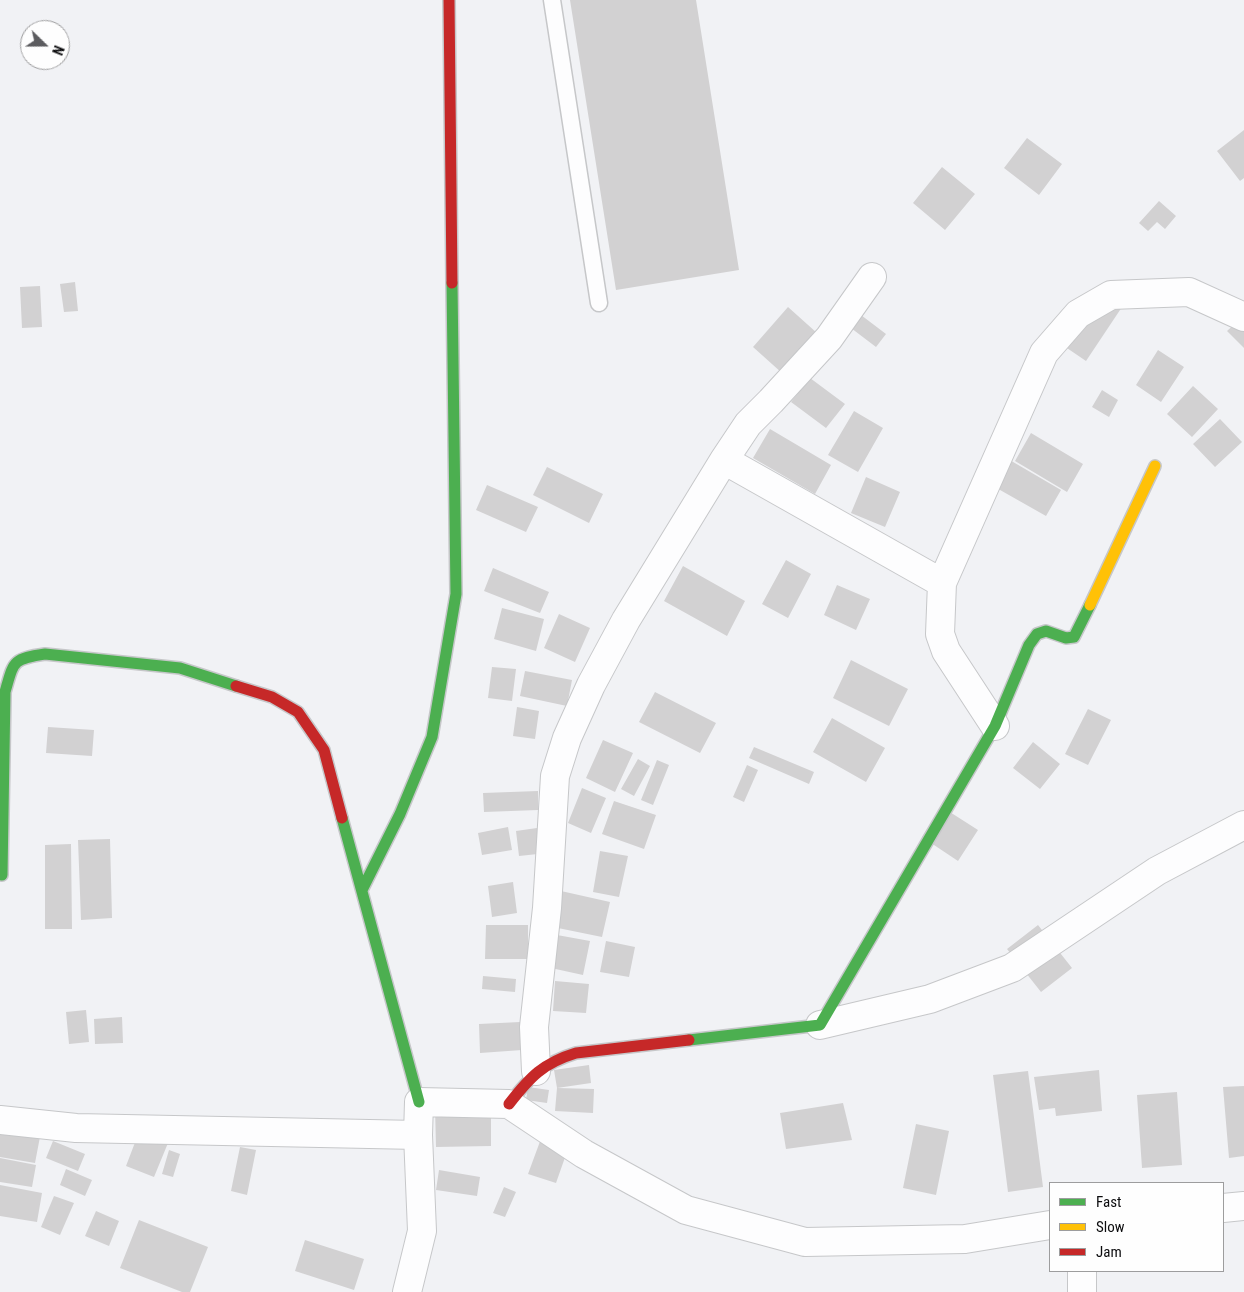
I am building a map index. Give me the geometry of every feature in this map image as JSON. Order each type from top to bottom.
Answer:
[{"type":"street","points":[[362,890],[400,814],[432,738],[456,594],[449,0]]},
{"type":"street","points":[[536,1071],[534,1028],[547,908],[555,776],[567,738],[591,685],[626,620],[724,460],[748,424],[828,338],[872,278]]},
{"type":"street","points":[[995,726],[946,651],[940,634],[942,583],[1044,352],[1078,314],[1111,295],[1189,292],[1244,317]]},
{"type":"street","points":[[724,460],[942,583]]},
{"type":"street","points":[[820,1025],[995,726],[1029,645],[1037,634],[1046,631],[1066,638],[1074,637],[1155,466]]},
{"type":"street","points":[[2,875],[5,692],[13,665],[25,657],[45,654],[180,668],[272,697],[298,712],[324,750],[419,1102],[418,1135],[422,1231],[407,1292]]},
{"type":"street","points":[[509,1104],[536,1071],[556,1059],[576,1054],[820,1025],[930,1000],[1012,968],[1157,871],[1244,825]]},
{"type":"street","points":[[419,1102],[509,1104],[584,1154],[686,1210],[805,1242],[965,1239],[1049,1225]]},
{"type":"street","points":[[0,1120],[76,1128],[418,1135]]},
{"type":"street","points":[[1224,1208],[1244,1206]]},
{"type":"street","points":[[1082,1272],[1082,1292]]},
{"type":"lane","points":[[552,0],[599,303]]},
{"type":"building","points":[[570,0],[696,0],[739,270],[616,290]]},
{"type":"building","points":[[1244,130],[1244,178],[1240,181],[1217,151]]},
{"type":"building","points":[[1027,138],[1062,164],[1039,195],[1004,168]]},
{"type":"building","points":[[942,167],[975,194],[945,230],[913,203]]},
{"type":"building","points":[[1159,201],[1176,216],[1165,229],[1157,222],[1148,231],[1139,223]]},
{"type":"building","points":[[75,282],[78,311],[64,312],[60,284]]},
{"type":"building","points":[[40,286],[42,327],[22,328],[20,287]]},
{"type":"building","points":[[1097,290],[1122,307],[1086,361],[1061,344]]},
{"type":"building","points":[[788,307],[817,333],[782,373],[753,347]]},
{"type":"building","points":[[857,312],[886,334],[876,347],[847,325]]},
{"type":"building","points":[[1240,319],[1244,323],[1244,348],[1227,331]]},
{"type":"building","points":[[1158,350],[1184,367],[1161,402],[1136,385]]},
{"type":"building","points":[[810,378],[845,404],[826,428],[791,402]]},
{"type":"building","points":[[1193,386],[1218,409],[1192,437],[1167,414]]},
{"type":"building","points":[[1102,390],[1118,400],[1109,417],[1092,407]]},
{"type":"building","points":[[854,411],[883,428],[858,472],[828,455]]},
{"type":"building","points":[[1220,419],[1242,442],[1215,467],[1193,444]]},
{"type":"building","points":[[770,429],[831,465],[815,494],[753,458]]},
{"type":"building","points":[[1031,433],[1083,464],[1067,492],[1015,461]]},
{"type":"building","points":[[1008,459],[1061,490],[1046,516],[993,486]]},
{"type":"building","points":[[547,467],[603,494],[589,523],[533,495]]},
{"type":"building","points":[[866,477],[900,492],[885,527],[851,513]]},
{"type":"building","points":[[487,485],[538,507],[526,532],[476,510]]},
{"type":"building","points":[[786,560],[811,574],[788,618],[762,604]]},
{"type":"building","points":[[683,566],[745,601],[727,636],[664,601]]},
{"type":"building","points":[[493,568],[549,592],[540,613],[484,591]]},
{"type":"building","points":[[837,585],[870,599],[856,630],[824,615]]},
{"type":"building","points":[[502,608],[544,619],[536,651],[494,639]]},
{"type":"building","points":[[559,614],[590,628],[575,662],[544,648]]},
{"type":"building","points":[[851,660],[908,689],[889,726],[833,698]]},
{"type":"building","points":[[492,667],[516,669],[512,701],[488,698]]},
{"type":"building","points":[[525,671],[572,680],[567,706],[520,696]]},
{"type":"building","points":[[655,692],[716,723],[700,753],[639,722]]},
{"type":"building","points":[[517,707],[539,711],[535,739],[513,736]]},
{"type":"building","points":[[1088,709],[1111,720],[1088,765],[1065,754]]},
{"type":"building","points":[[832,718],[885,748],[866,782],[813,752]]},
{"type":"building","points":[[48,727],[94,730],[92,756],[46,753]]},
{"type":"building","points":[[603,740],[633,753],[615,792],[586,778]]},
{"type":"building","points":[[1033,742],[1060,764],[1040,789],[1013,768]]},
{"type":"building","points":[[754,747],[814,772],[809,784],[749,758]]},
{"type":"building","points":[[638,759],[650,766],[634,796],[621,789]]},
{"type":"building","points":[[657,760],[669,765],[653,805],[641,800]]},
{"type":"building","points":[[747,765],[758,770],[744,802],[733,797]]},
{"type":"building","points":[[582,788],[606,798],[591,833],[568,823]]},
{"type":"building","points":[[538,791],[538,810],[484,812],[483,793]]},
{"type":"building","points":[[614,801],[656,815],[644,849],[602,834]]},
{"type":"building","points":[[942,807],[978,830],[958,861],[922,837]]},
{"type":"building","points":[[508,827],[512,850],[482,855],[478,833]]},
{"type":"building","points":[[544,827],[547,853],[519,856],[516,831]]},
{"type":"building","points":[[110,839],[112,918],[81,920],[78,840]]},
{"type":"building","points":[[71,844],[72,929],[45,929],[45,845]]},
{"type":"building","points":[[600,851],[628,856],[619,897],[593,892]]},
{"type":"building","points":[[513,882],[517,913],[492,917],[488,886]]},
{"type":"building","points":[[561,891],[610,902],[602,937],[553,927]]},
{"type":"building","points":[[486,925],[528,925],[528,959],[485,959]]},
{"type":"building","points":[[1038,925],[1072,968],[1041,992],[1007,949]]},
{"type":"building","points":[[557,935],[590,941],[583,975],[551,968]]},
{"type":"building","points":[[606,941],[635,947],[629,977],[600,972]]},
{"type":"building","points":[[483,976],[516,979],[515,992],[482,989]]},
{"type":"building","points":[[555,981],[589,984],[586,1013],[553,1011]]},
{"type":"building","points":[[86,1010],[89,1042],[69,1044],[66,1012]]},
{"type":"building","points":[[122,1017],[123,1043],[95,1044],[94,1019]]},
{"type":"building","points":[[520,1022],[522,1050],[480,1053],[479,1024]]},
{"type":"building","points":[[589,1065],[591,1083],[557,1088],[554,1070]]},
{"type":"building","points":[[1099,1070],[1102,1111],[1056,1116],[1055,1108],[1039,1110],[1034,1077]]},
{"type":"building","points":[[1028,1071],[1043,1187],[1008,1192],[993,1075]]},
{"type":"building","points":[[1244,1086],[1244,1156],[1229,1158],[1223,1087]]},
{"type":"building","points":[[528,1087],[549,1090],[547,1103],[526,1100]]},
{"type":"building","points":[[557,1088],[594,1089],[593,1113],[555,1111]]},
{"type":"building","points":[[1177,1092],[1182,1165],[1142,1168],[1137,1095]]},
{"type":"building","points":[[843,1103],[852,1140],[786,1149],[780,1113]]},
{"type":"building","points":[[491,1105],[491,1146],[436,1147],[435,1107]]},
{"type":"building","points":[[0,1113],[43,1121],[35,1163],[0,1157]]},
{"type":"building","points":[[916,1124],[949,1131],[936,1195],[903,1188]]},
{"type":"building","points":[[139,1132],[168,1143],[154,1177],[126,1166]]},
{"type":"building","points":[[542,1136],[569,1146],[556,1183],[528,1174]]},
{"type":"building","points":[[53,1141],[85,1154],[78,1171],[46,1158]]},
{"type":"building","points":[[240,1147],[256,1150],[247,1195],[231,1191]]},
{"type":"building","points":[[169,1150],[180,1154],[173,1177],[162,1174]]},
{"type":"building","points":[[0,1158],[36,1165],[32,1187],[0,1182]]},
{"type":"building","points":[[66,1169],[92,1180],[85,1196],[60,1185]]},
{"type":"building","points":[[439,1170],[480,1177],[477,1196],[436,1190]]},
{"type":"building","points":[[0,1185],[42,1193],[37,1222],[0,1216]]},
{"type":"building","points":[[504,1187],[516,1192],[505,1217],[493,1213]]},
{"type":"building","points":[[54,1196],[74,1203],[60,1235],[41,1227]]},
{"type":"building","points":[[96,1211],[119,1221],[109,1246],[85,1236]]},
{"type":"building","points":[[139,1220],[208,1247],[190,1292],[182,1292],[120,1268]]},
{"type":"building","points":[[305,1240],[364,1259],[354,1290],[295,1271]]},
{"type":"traffic: fast","points":[[362,890],[400,814],[432,737],[456,594],[452,283]]},
{"type":"traffic: fast","points":[[689,1040],[820,1025],[995,726],[1029,645],[1037,634],[1046,631],[1066,638],[1074,637],[1090,605]]},
{"type":"traffic: fast","points":[[2,875],[5,692],[10,674],[16,663],[26,658],[45,654],[180,668],[236,686]]},
{"type":"traffic: fast","points":[[342,818],[419,1102]]},
{"type":"traffic: slow","points":[[1090,605],[1155,466]]},
{"type":"traffic: jam","points":[[449,0],[452,283]]},
{"type":"traffic: jam","points":[[236,686],[272,697],[298,712],[324,750],[342,818]]},
{"type":"traffic: jam","points":[[509,1104],[538,1072],[555,1061],[576,1053],[689,1040]]}]
